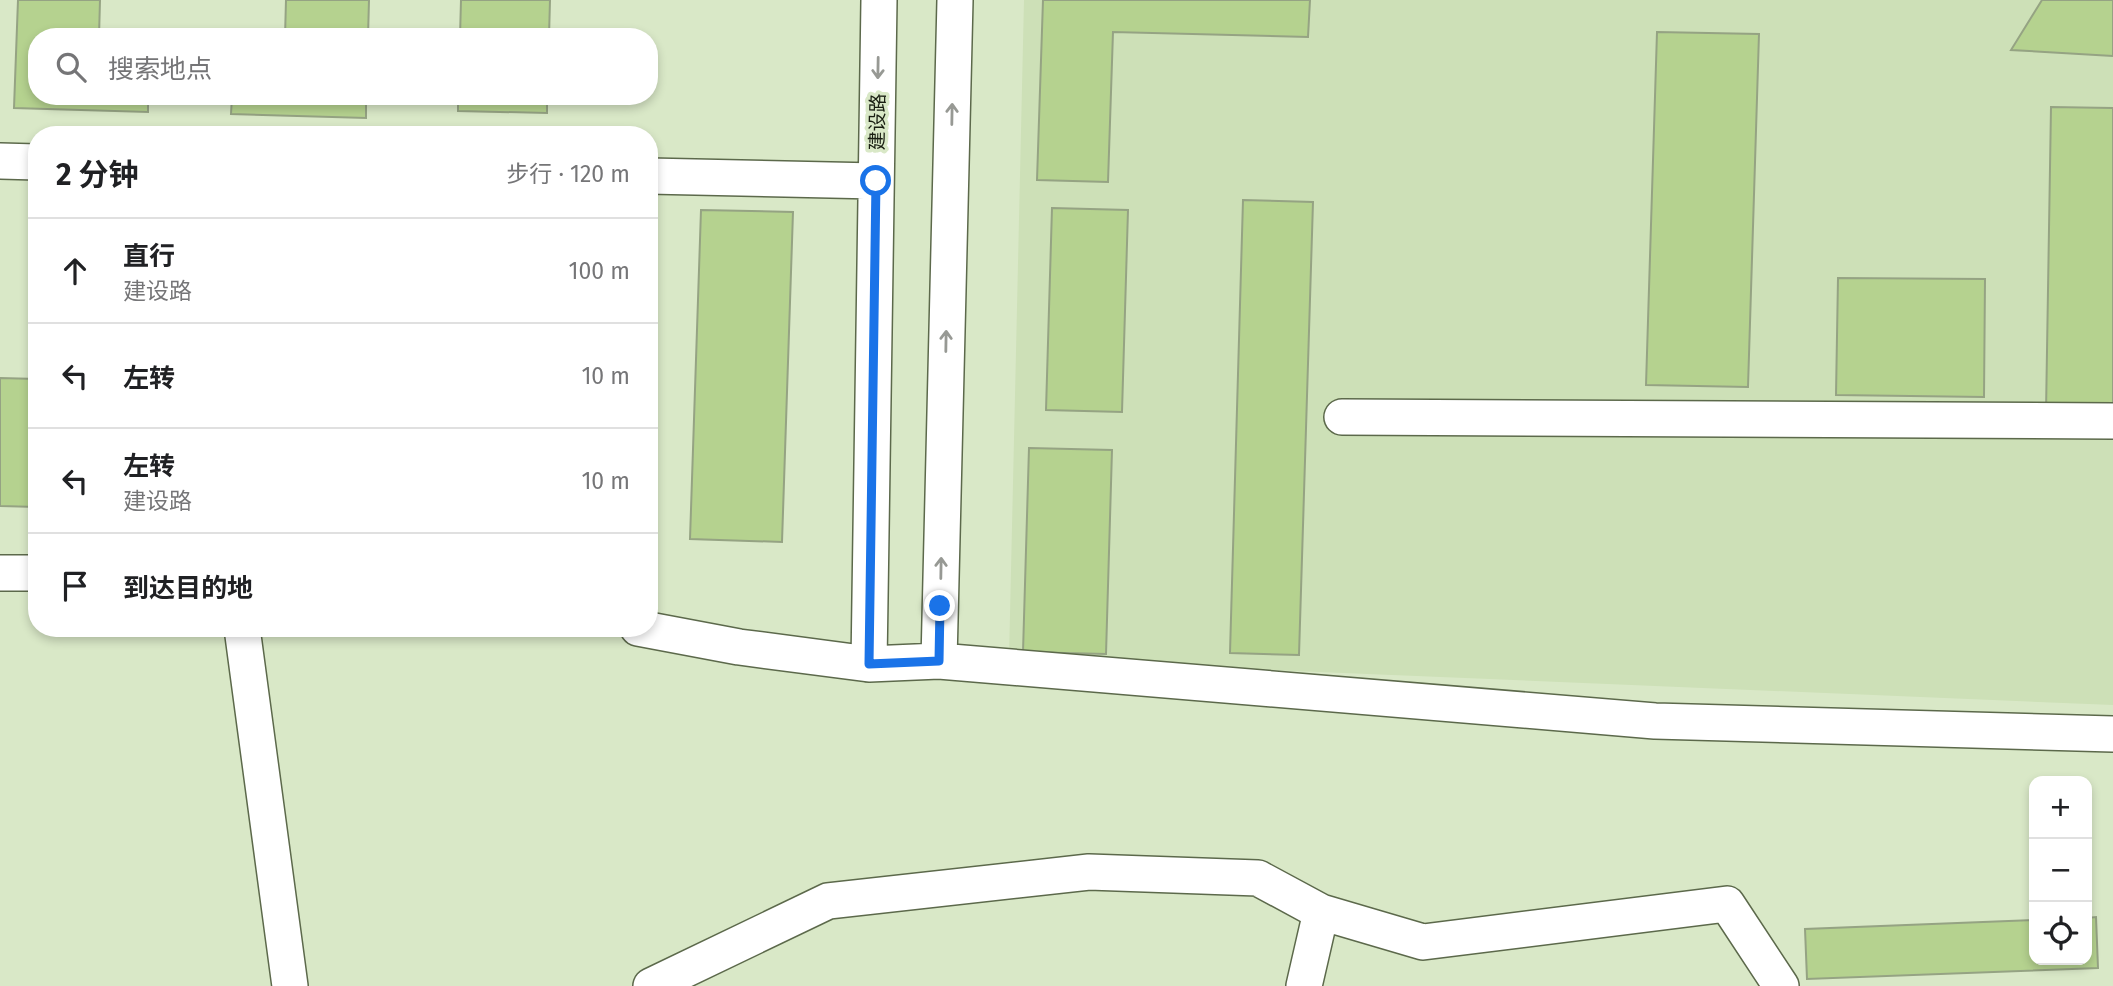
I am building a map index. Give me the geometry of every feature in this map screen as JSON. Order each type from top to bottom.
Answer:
[{"type":"street","name":"建设路","points":[[869,664],[879,0]]},
{"type":"street","points":[[939,661],[955,0]]},
{"type":"street","points":[[0,161],[28,162]]},
{"type":"street","points":[[658,176],[876,181]]},
{"type":"street","points":[[1342,417],[2113,421]]},
{"type":"street","points":[[0,573],[28,573]]},
{"type":"street","points":[[658,632],[739,647],[869,664],[939,661],[1655,721],[2113,734]]},
{"type":"street","points":[[243,637],[290,986]]},
{"type":"street","points":[[651,986],[828,901],[1088,872],[1258,878],[1321,912],[1423,942],[1727,905],[1781,986]]},
{"type":"street","points":[[1304,986],[1321,912]]},
{"type":"shaded area","points":[[1024,0],[2113,0],[2113,705],[1009,659]]},
{"type":"building","points":[[18,0],[100,0],[99,28],[28,28],[28,105],[148,105],[148,112],[14,108]]},
{"type":"building","points":[[286,0],[369,0],[368,28],[285,28]]},
{"type":"building","points":[[461,0],[550,0],[549,28],[460,28]]},
{"type":"building","points":[[1043,0],[1310,0],[1308,37],[1113,32],[1108,182],[1037,180]]},
{"type":"building","points":[[2042,0],[2113,0],[2113,56],[2011,50]]},
{"type":"building","points":[[1657,32],[1759,34],[1748,387],[1646,385]]},
{"type":"building","points":[[232,105],[366,105],[366,118],[231,114]]},
{"type":"building","points":[[458,105],[547,105],[547,113],[458,111]]},
{"type":"building","points":[[2051,107],[2113,108],[2113,413],[2046,412]]},
{"type":"building","points":[[1243,200],[1313,202],[1299,655],[1230,653]]},
{"type":"building","points":[[1052,208],[1128,210],[1122,412],[1046,410]]},
{"type":"building","points":[[701,210],[793,212],[782,542],[690,539]]},
{"type":"building","points":[[1838,278],[1985,279],[1984,397],[1836,395]]},
{"type":"building","points":[[0,378],[28,379],[28,507],[0,506]]},
{"type":"building","points":[[1029,448],[1112,450],[1106,654],[1023,652]]},
{"type":"building","points":[[2092,917],[2096,917],[2098,968],[1807,979],[1805,929],[2029,920],[2029,965],[2092,965]]},
{"type":"route","points":[[876,181],[869,664],[939,661],[940,606]]}]
